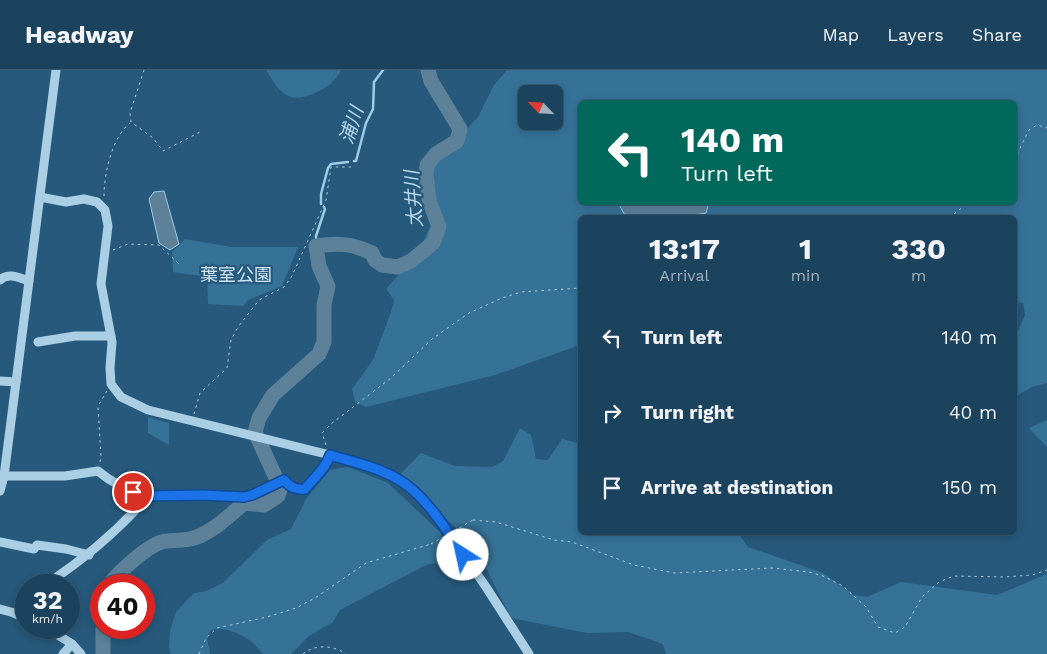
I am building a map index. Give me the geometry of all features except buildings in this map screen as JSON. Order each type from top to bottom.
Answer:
[{"type":"street","points":[[0,491],[4,476],[56,70]]},
{"type":"street","points":[[40,197],[66,202],[84,199],[97,202],[105,210],[108,226],[106,253],[100,284],[112,342],[111,384],[121,397],[148,410],[330,455],[374,468],[408,486],[426,504],[486,587],[529,654]]},
{"type":"street","points":[[0,280],[8,275],[29,281]]},
{"type":"street","points":[[38,342],[75,336],[110,336]]},
{"type":"street","points":[[0,381],[16,382]]},
{"type":"street","points":[[4,476],[65,476],[98,472],[110,482],[148,496],[203,495],[244,497],[284,480],[289,486],[298,490],[305,489],[327,464],[330,455]]},
{"type":"street","points":[[61,574],[89,555],[132,516],[148,496]]},
{"type":"street","points":[[0,542],[34,549],[37,545],[89,555]]},
{"type":"street","points":[[0,609],[15,613]]},
{"type":"street","points":[[64,639],[82,654]]},
{"type":"street","points":[[63,654],[72,644]]},
{"type":"path","points":[[144,70],[130,113],[131,122],[153,138],[162,152],[200,132]]},
{"type":"path","points":[[105,210],[105,185],[112,148],[117,136],[131,122]]},
{"type":"path","points":[[1017,154],[1029,130],[1037,125],[1047,128]]},
{"type":"path","points":[[192,422],[200,393],[227,368],[231,340],[238,327],[258,300],[284,286],[292,276],[326,200],[331,167],[351,167]]},
{"type":"path","points":[[953,215],[965,205]]},
{"type":"path","points":[[106,253],[128,244],[159,245],[179,264]]},
{"type":"path","points":[[330,455],[322,433],[391,378],[432,339],[449,326],[477,309],[521,292],[578,288]]},
{"type":"path","points":[[98,472],[102,457],[98,406],[111,384]]},
{"type":"path","points":[[199,654],[206,638],[217,628],[267,617],[296,608],[366,563],[431,544],[473,520],[496,522],[554,540],[572,542],[634,565],[660,571],[772,568],[808,572],[823,576],[843,586],[866,607],[878,626],[895,633],[905,627],[922,597],[939,582],[954,576],[1004,577],[1032,575],[1047,570]]},
{"type":"path","points":[[303,654],[309,649],[328,646],[346,654]]},
{"type":"green space","points":[[266,70],[341,70],[334,81],[327,86],[315,93],[298,98],[286,95],[281,91]]},
{"type":"green space","points":[[507,70],[1047,70],[1047,383],[1032,387],[1017,395],[1017,333],[1025,315],[1023,303],[1017,302],[1017,215],[578,215],[578,346],[495,375],[366,407],[355,402],[352,389],[373,360],[391,312],[394,300],[386,289],[419,251],[434,218],[427,198],[427,173],[478,117],[494,85]]},
{"type":"green space","name":"葉室公園","points":[[185,239],[231,247],[298,247],[282,286],[248,300],[243,306],[208,304],[207,277],[173,272],[172,252]]},
{"type":"green space","points":[[148,417],[169,423],[169,445],[148,433]]},
{"type":"green space","points":[[1047,420],[1047,447],[1029,428]]},
{"type":"green space","points":[[520,428],[531,435],[536,459],[548,460],[562,439],[578,443],[578,535],[742,535],[748,547],[823,573],[854,595],[867,597],[901,582],[997,595],[1047,574],[1047,654],[666,654],[663,644],[628,632],[587,633],[511,618],[477,550],[401,473],[421,453],[455,466],[492,467],[503,461]]},
{"type":"green space","points":[[348,467],[388,483],[441,533],[449,551],[450,557],[446,562],[426,565],[340,610],[333,622],[309,636],[291,654],[263,654],[253,643],[242,636],[226,629],[215,629],[210,631],[207,640],[210,654],[171,654],[169,648],[170,630],[176,612],[194,593],[206,591],[223,583],[267,540],[291,529],[306,499],[330,470]]},
{"type":"shaded area","points":[[164,191],[179,244],[170,250],[159,243],[149,199],[154,192]]},
{"type":"shaded area","points":[[619,205],[708,206],[706,213],[695,215],[625,215]]},
{"type":"waterway","name":"浦川","points":[[354,161],[356,161],[366,123],[373,109],[374,82],[383,70]]},
{"type":"waterway","name":"太井川","points":[[119,574],[152,546],[167,541],[186,540],[197,537],[216,526],[244,503],[264,505],[278,496],[280,489],[255,432],[259,418],[273,395],[319,354],[324,342],[324,305],[328,286],[319,266],[316,246],[338,244],[357,247],[372,253],[375,260],[382,265],[398,267],[411,261],[433,243],[439,227],[429,200],[426,174],[427,165],[436,154],[457,141],[460,129],[431,81],[428,70]]},
{"type":"waterway","name":"浦川","points":[[321,204],[321,194],[328,168],[331,164],[348,162]]},
{"type":"waterway","name":"浦川","points":[[316,246],[316,236],[324,207]]},
{"type":"waterway","name":"太井川","points":[[103,639],[103,654]]},
{"type":"route","points":[[133,492],[148,496],[203,495],[244,497],[284,480],[289,486],[298,490],[305,489],[327,464],[330,455],[374,468],[408,486],[441,522],[463,555]]}]
